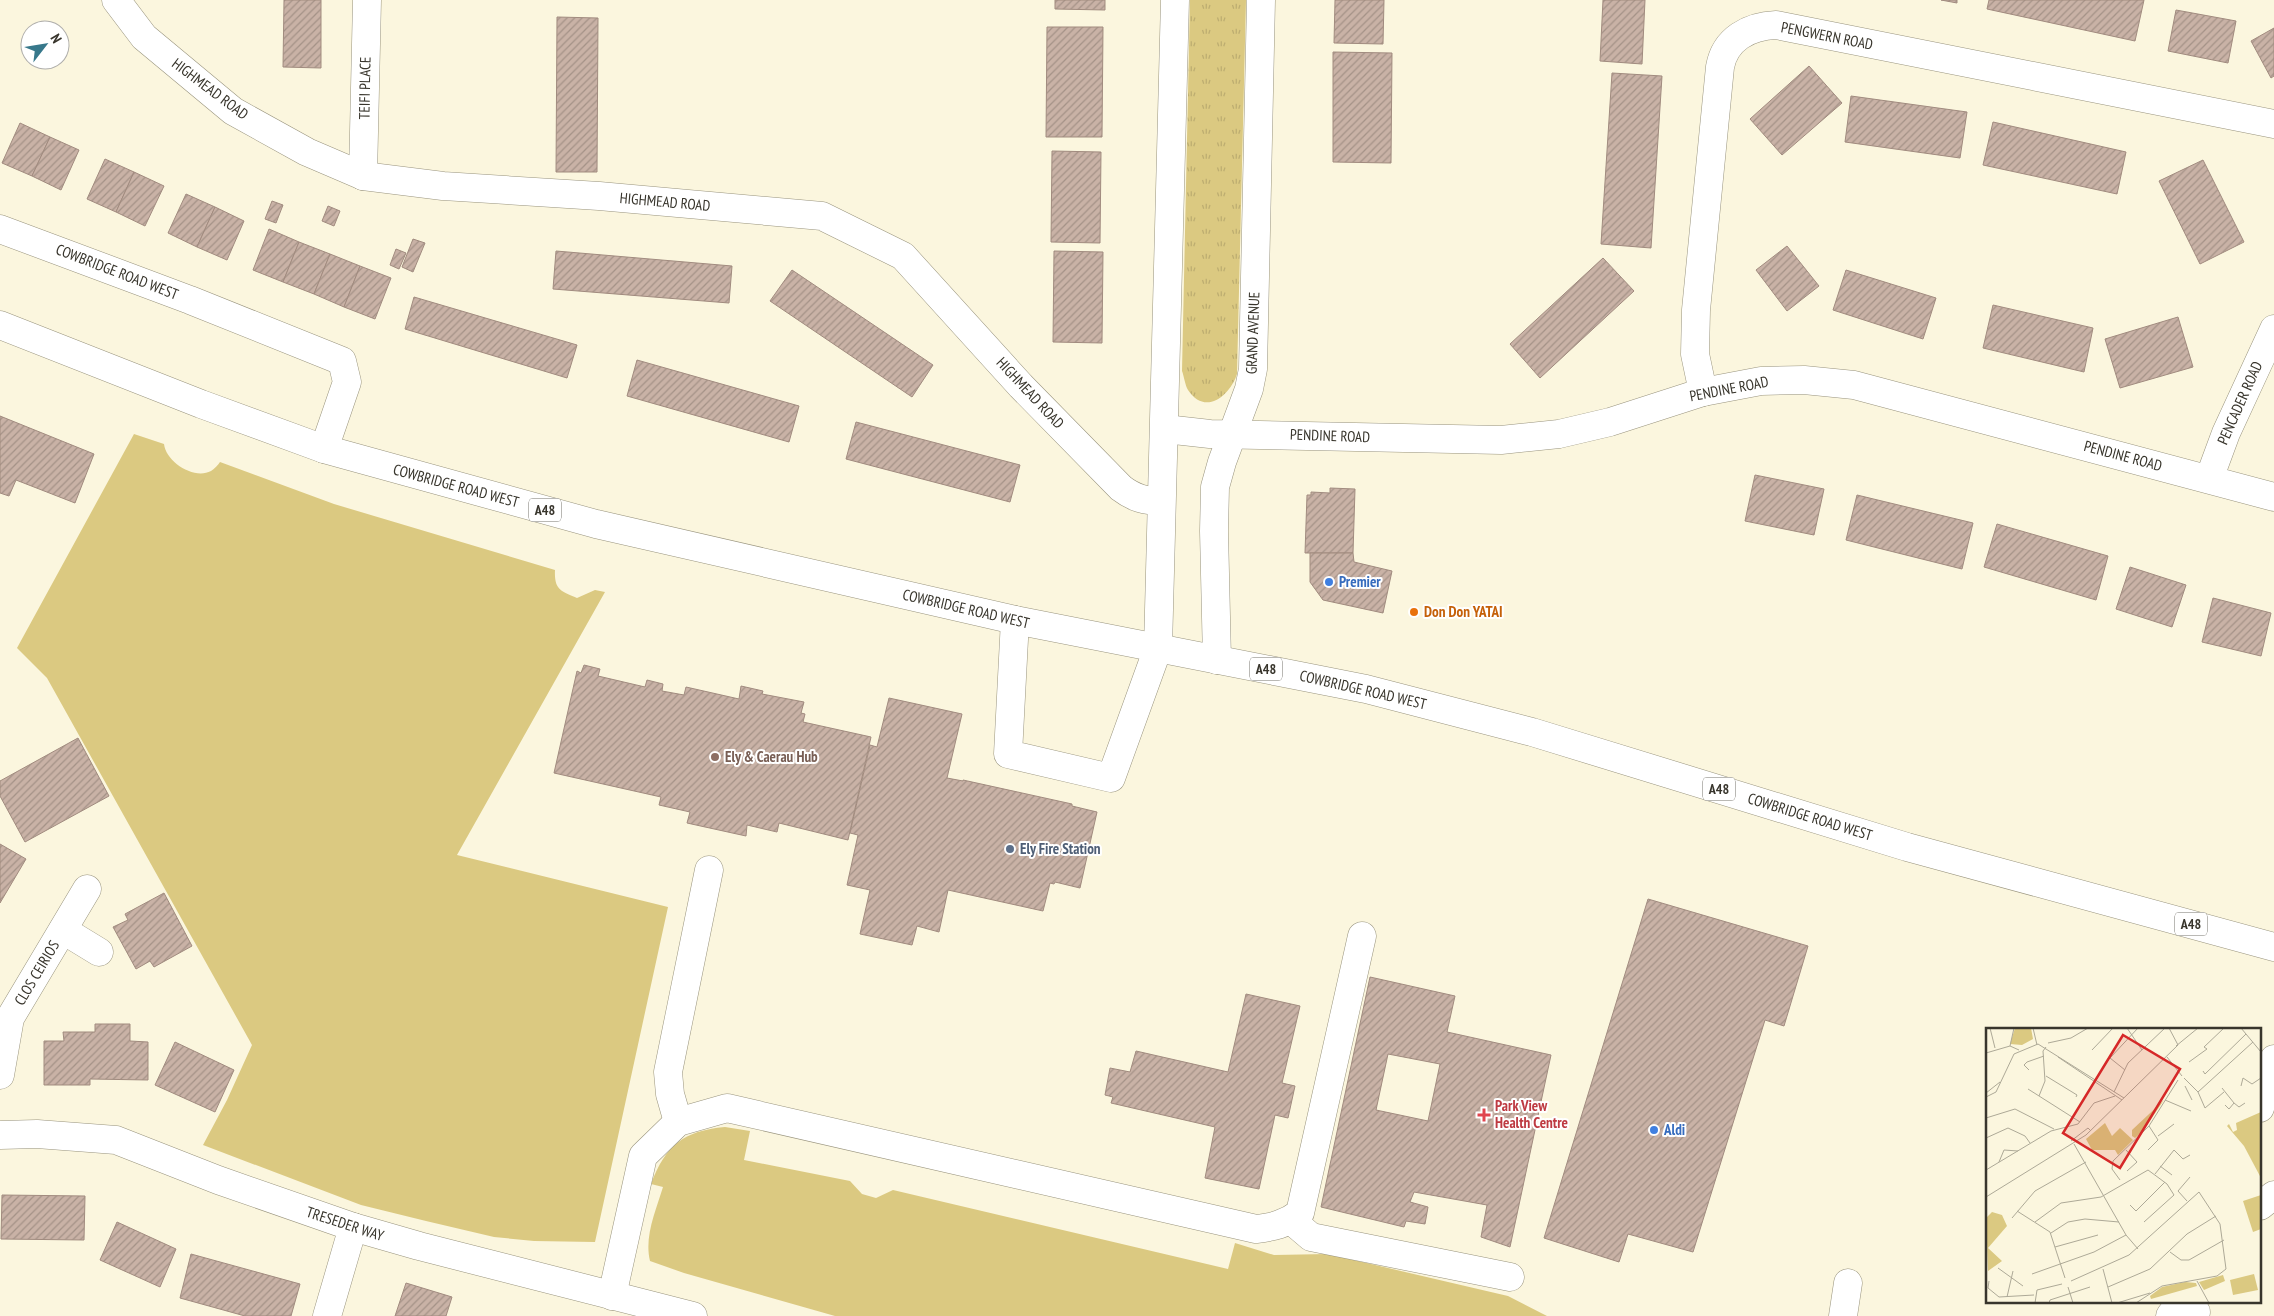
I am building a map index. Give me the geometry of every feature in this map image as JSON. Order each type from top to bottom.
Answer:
[{"type":"main road","name":"HIGHMEAD ROAD","points":[[116,0],[144,37],[233,110],[307,152],[362,176],[443,186],[582,195],[822,216],[903,256],[1021,386],[1121,488],[1133,497],[1146,501],[1161,501]]},
{"type":"main road","name":"TEIFI PLACE","points":[[362,176],[367,0]]},
{"type":"main road","points":[[1015,620],[1008,754],[1111,778],[1158,648],[1175,0]]},
{"type":"main road","name":"GRAND AVENUE","points":[[1217,660],[1215,488],[1222,462],[1249,389],[1253,369],[1261,0]]},
{"type":"main road","name":"PENGWERN ROAD","points":[[1703,392],[1695,354],[1696,310],[1720,67],[1722,56],[1742,32],[1763,26],[1776,25],[2274,124]]},
{"type":"main road","name":"COWBRIDGE ROAD WEST","points":[[0,228],[190,300],[342,361],[347,382],[324,449]]},
{"type":"main road","name":"COWBRIDGE ROAD WEST","points":[[0,325],[201,404],[324,449],[596,524],[1015,620],[1366,689],[1532,732],[1906,847],[2274,947]]},
{"type":"main road","name":"PENCADER ROAD","points":[[2209,479],[2226,433],[2274,329]]},
{"type":"main road","name":"PENDINE ROAD","points":[[1165,429],[1210,434],[1501,440],[1559,434],[1610,422],[1703,392],[1761,381],[1804,380],[1854,385],[2274,497]]},
{"type":"main road","points":[[678,1122],[670,1094],[668,1072],[709,870]]},
{"type":"main road","name":"CLOS CEIRIOS","points":[[0,1074],[10,1018],[87,889]]},
{"type":"main road","name":"CLOS CEIRIOS","points":[[62,930],[99,952]]},
{"type":"main road","points":[[612,1296],[643,1156],[678,1122],[727,1108],[1256,1229],[1277,1226],[1291,1220],[1300,1212],[1362,936]]},
{"type":"main road","points":[[2262,1101],[2274,1059]]},
{"type":"main road","name":"TRESEDER WAY","points":[[0,1135],[37,1134],[116,1140],[218,1180],[353,1227],[693,1316]]},
{"type":"main road","points":[[2262,1204],[2274,1195]]},
{"type":"main road","points":[[1291,1220],[1311,1237],[1510,1277]]},
{"type":"main road","points":[[2262,1220],[2274,1224]]},
{"type":"main road","points":[[327,1316],[353,1227]]},
{"type":"main road","points":[[1843,1316],[1848,1283]]},
{"type":"green space","points":[[1190,0],[1246,0],[1237,374],[1234,382],[1223,396],[1209,402],[1202,402],[1195,398],[1188,390],[1182,371]]},
{"type":"green space","points":[[134,434],[164,444],[166,451],[175,463],[189,471],[204,473],[211,471],[220,462],[334,504],[555,570],[557,586],[577,598],[595,590],[605,592],[457,855],[668,907],[595,1242],[534,1241],[494,1237],[361,1205],[203,1145],[227,1100],[252,1045],[47,678],[17,648]]},
{"type":"green space","points":[[725,1127],[750,1131],[744,1160],[850,1181],[862,1194],[876,1198],[893,1190],[1228,1269],[1235,1243],[1274,1255],[1328,1254],[1508,1296],[1547,1316],[835,1316],[684,1273],[650,1261],[650,1233],[663,1187],[651,1184],[663,1159],[678,1142],[687,1137],[698,1132]]},
{"type":"building","points":[[284,0],[321,0],[321,68],[283,67]]},
{"type":"building","points":[[1055,0],[1105,0],[1105,10],[1055,9]]},
{"type":"building","points":[[1335,0],[1384,0],[1383,44],[1334,43]]},
{"type":"building","points":[[1603,0],[1645,0],[1642,64],[1600,61]]},
{"type":"building","points":[[1941,0],[1957,0],[1957,3]]},
{"type":"building","points":[[1989,0],[2144,0],[2135,41],[1987,9]]},
{"type":"building","points":[[2176,10],[2236,21],[2228,63],[2168,51]]},
{"type":"building","points":[[557,17],[598,18],[597,172],[556,172]]},
{"type":"building","points":[[1047,27],[1103,27],[1102,137],[1046,137]]},
{"type":"building","points":[[2274,28],[2274,76],[2271,78],[2251,41]]},
{"type":"building","points":[[1333,52],[1392,53],[1391,163],[1333,162]]},
{"type":"building","points":[[1809,66],[1842,103],[1782,155],[1750,119]]},
{"type":"building","points":[[1612,73],[1662,76],[1651,248],[1601,244]]},
{"type":"building","points":[[1851,96],[1967,112],[1960,158],[1845,142]]},
{"type":"building","points":[[1993,122],[2126,152],[2117,194],[1983,165]]},
{"type":"building","points":[[20,123],[50,137],[32,176],[2,163]]},
{"type":"building","points":[[50,137],[79,150],[61,190],[32,176]]},
{"type":"building","points":[[1052,151],[1101,152],[1100,243],[1051,242]]},
{"type":"building","points":[[105,159],[134,172],[116,212],[87,199]]},
{"type":"building","points":[[2203,160],[2244,242],[2200,264],[2159,181]]},
{"type":"building","points":[[134,172],[164,186],[145,226],[116,212]]},
{"type":"building","points":[[186,194],[215,207],[197,247],[168,233]]},
{"type":"building","points":[[272,201],[283,205],[276,223],[265,219]]},
{"type":"building","points":[[328,206],[340,211],[334,226],[322,221]]},
{"type":"building","points":[[215,207],[244,221],[227,260],[197,247]]},
{"type":"building","points":[[269,229],[299,242],[283,282],[253,270]]},
{"type":"building","points":[[413,239],[425,243],[413,272],[402,267]]},
{"type":"building","points":[[299,242],[330,254],[314,294],[283,282]]},
{"type":"building","points":[[1787,246],[1819,286],[1787,311],[1756,270]]},
{"type":"building","points":[[396,249],[406,253],[399,269],[390,265]]},
{"type":"building","points":[[556,251],[732,266],[729,303],[553,289]]},
{"type":"building","points":[[1054,251],[1103,252],[1102,343],[1053,342]]},
{"type":"building","points":[[330,254],[360,266],[344,307],[314,294]]},
{"type":"building","points":[[1603,258],[1634,291],[1540,378],[1510,344]]},
{"type":"building","points":[[360,266],[391,278],[375,319],[344,307]]},
{"type":"building","points":[[792,270],[933,365],[912,397],[770,301]]},
{"type":"building","points":[[1846,270],[1936,298],[1923,339],[1833,310]]},
{"type":"building","points":[[414,297],[577,345],[567,378],[405,329]]},
{"type":"building","points":[[1993,305],[2093,328],[2084,372],[1983,348]]},
{"type":"building","points":[[2178,317],[2193,367],[2120,388],[2105,339]]},
{"type":"building","points":[[637,360],[799,406],[789,442],[627,396]]},
{"type":"building","points":[[0,416],[94,454],[75,503],[16,480],[9,496],[0,493]]},
{"type":"building","points":[[856,422],[1020,465],[1010,502],[846,459]]},
{"type":"building","points":[[1755,475],[1824,489],[1814,535],[1745,521]]},
{"type":"building","points":[[1330,488],[1355,489],[1353,553],[1305,553],[1307,495],[1311,495],[1311,492],[1330,493]]},
{"type":"building","points":[[1857,495],[1973,523],[1962,569],[1846,540]]},
{"type":"building","points":[[1997,524],[2108,556],[2096,600],[1984,567]]},
{"type":"building","points":[[1310,553],[1353,553],[1354,562],[1392,571],[1383,613],[1323,600],[1310,582]]},
{"type":"building","points":[[2130,567],[2186,585],[2172,627],[2116,609]]},
{"type":"building","points":[[2213,598],[2271,613],[2261,656],[2202,642]]},
{"type":"building","points":[[584,665],[600,669],[598,676],[645,687],[647,680],[663,684],[662,691],[684,695],[686,687],[739,699],[741,686],[763,691],[762,694],[804,702],[801,713],[805,714],[803,722],[871,737],[848,840],[779,823],[777,832],[747,825],[746,836],[687,823],[690,812],[659,805],[661,797],[554,773],[577,671],[581,673]]},
{"type":"building","points":[[889,698],[962,714],[947,778],[1072,804],[1072,806],[1097,812],[1080,888],[1055,882],[1054,884],[1050,883],[1043,911],[948,890],[939,932],[917,926],[912,945],[860,934],[870,890],[847,885],[858,835],[850,833],[870,745],[877,747]]},
{"type":"building","points":[[78,738],[109,796],[25,842],[0,796],[0,781]]},
{"type":"building","points":[[0,844],[26,859],[0,903]]},
{"type":"building","points":[[164,893],[192,946],[154,967],[150,961],[136,969],[113,927],[128,920],[125,914]]},
{"type":"building","name":"Aldi","points":[[1648,899],[1808,946],[1784,1026],[1765,1020],[1693,1252],[1628,1234],[1619,1262],[1544,1238]]},
{"type":"building","name":"Park View Health Centre","points":[[1370,977],[1455,996],[1447,1032],[1551,1055],[1510,1247],[1481,1237],[1487,1205],[1414,1192],[1410,1202],[1428,1207],[1425,1224],[1406,1221],[1404,1227],[1321,1207]],"holes":[[[1388,1054],[1440,1064],[1428,1121],[1376,1110]]]},
{"type":"building","points":[[1246,994],[1300,1006],[1282,1083],[1295,1086],[1288,1118],[1275,1115],[1259,1189],[1205,1178],[1215,1127],[1111,1103],[1113,1097],[1105,1095],[1110,1068],[1130,1072],[1136,1051],[1228,1072]]},
{"type":"building","points":[[95,1024],[130,1024],[130,1041],[148,1042],[148,1080],[90,1079],[90,1085],[44,1085],[44,1041],[64,1041],[63,1032],[95,1032]]},
{"type":"building","points":[[175,1042],[234,1070],[215,1112],[155,1085]]},
{"type":"building","points":[[2,1195],[85,1196],[84,1240],[1,1239]]},
{"type":"building","points":[[117,1222],[176,1249],[160,1287],[100,1260]]},
{"type":"building","points":[[191,1254],[300,1284],[291,1316],[245,1316],[180,1298]]},
{"type":"building","points":[[406,1283],[452,1297],[446,1316],[395,1316]]},
{"type":"place","name":"Premier","points":[[1329,582]]},
{"type":"place","name":"Don Don YATAI","points":[[1414,612]]},
{"type":"place","name":"Ely & Caerau Hub","points":[[715,757]]},
{"type":"place","name":"Ely Fire Station","points":[[1010,849]]},
{"type":"place","name":"Park View Health Centre","points":[[1484,1115]]},
{"type":"place","name":"Aldi","points":[[1654,1130]]}]
